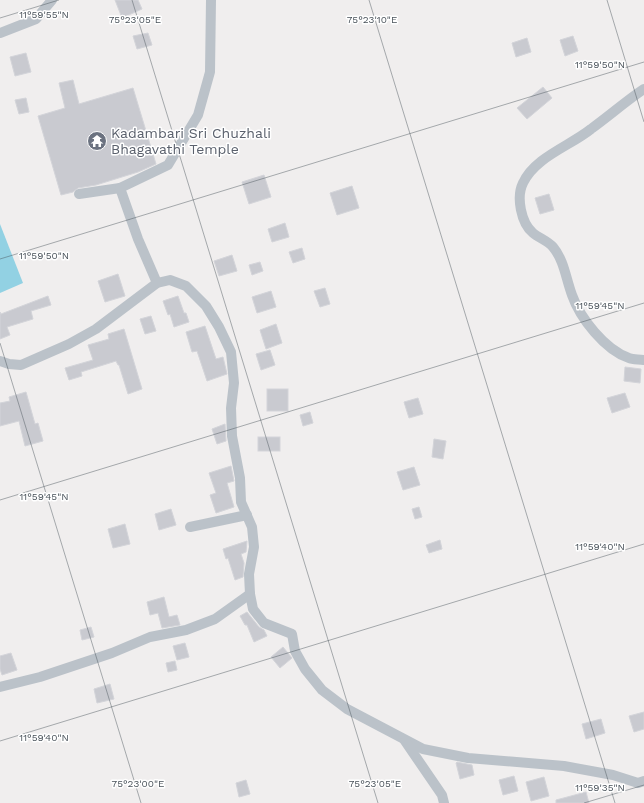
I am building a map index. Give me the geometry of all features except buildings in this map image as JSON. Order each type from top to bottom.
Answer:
[{"type":"street","points":[[0,33],[36,19],[52,0]]},
{"type":"street","points":[[79,194],[120,188],[168,165],[198,115],[210,72],[211,0]]},
{"type":"street","points":[[644,89],[623,103],[590,130],[566,144],[533,168],[523,182],[519,196],[521,210],[532,233],[553,246],[562,263],[572,296],[582,317],[613,350],[630,359],[644,360]]},
{"type":"street","points":[[120,188],[138,239],[157,283]]},
{"type":"street","points":[[0,361],[9,364],[21,365],[52,352],[96,329],[157,283],[170,280],[186,286],[206,306],[219,327],[231,352],[234,383],[231,408],[232,436],[240,478],[241,502],[252,527],[254,547],[249,574],[250,594],[253,609],[264,624],[292,634],[295,651],[305,669],[322,690],[347,709],[423,749],[468,758],[564,766],[613,775],[638,783],[644,781]]},
{"type":"street","points":[[190,526],[247,515]]},
{"type":"street","points":[[0,687],[40,677],[112,653],[150,637],[186,630],[215,619],[250,594]]},
{"type":"street","points":[[403,738],[442,795],[444,803]]},
{"type":"water","points":[[0,224],[23,283],[0,293]]},
{"type":"place","name":"Kadambari Sri Chuzhali Bhagavathi Temple","points":[[97,141]]}]
